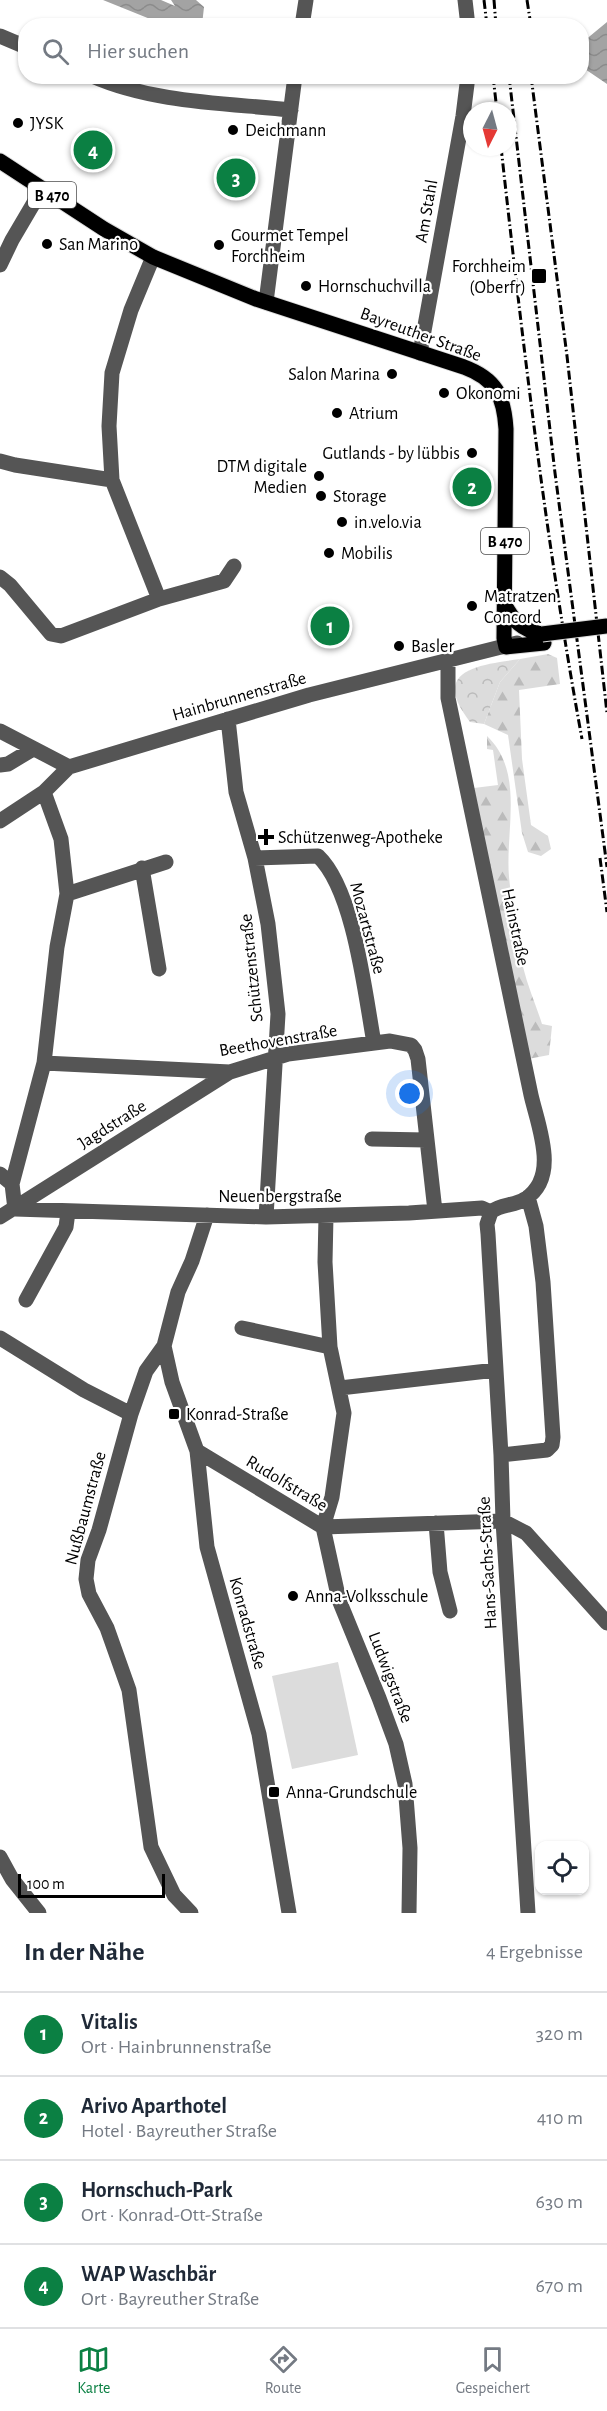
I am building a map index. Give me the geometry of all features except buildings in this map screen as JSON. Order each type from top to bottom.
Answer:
[{"type":"main road","name":"Bayreuther Straße","points":[[0,161],[153,257],[266,302],[478,373],[496,388],[503,402],[506,429],[503,630],[506,646]]},
{"type":"main road","points":[[504,603],[509,614],[521,627],[543,639],[607,636]]},
{"type":"main road","points":[[506,646],[607,626]]},
{"type":"street","points":[[303,18],[306,0]]},
{"type":"street","points":[[0,36],[18,44]]},
{"type":"street","points":[[109,84],[167,98],[291,110]]},
{"type":"street","points":[[266,302],[294,84]]},
{"type":"street","name":"Am Stahl","points":[[420,353],[464,116],[467,84]]},
{"type":"street","points":[[0,265],[42,189]]},
{"type":"street","points":[[153,257],[131,310],[112,373],[110,426],[112,480],[159,599]]},
{"type":"street","points":[[0,461],[112,480]]},
{"type":"street","points":[[0,577],[10,585],[51,634],[61,636],[159,599],[224,581],[234,566]]},
{"type":"street","name":"Hainbrunnenstraße","points":[[0,820],[44,792],[69,767],[309,695],[506,646]]},
{"type":"street","name":"Hainstraße","points":[[448,660],[448,698],[544,1151],[543,1172],[538,1186],[528,1197]]},
{"type":"street","name":"Schützenstraße","points":[[228,719],[236,792],[255,858],[268,924],[276,984],[278,1014],[266,1217]]},
{"type":"street","points":[[0,731],[69,767]]},
{"type":"street","points":[[0,765],[8,764],[33,749]]},
{"type":"street","points":[[15,1209],[12,1184],[44,1063],[57,947],[67,894],[61,839],[44,792]]},
{"type":"street","name":"Mozartstraße","points":[[255,858],[318,856],[328,865],[343,901],[355,940],[374,1043]]},
{"type":"street","points":[[67,894],[166,862]]},
{"type":"street","points":[[142,868],[159,969]]},
{"type":"street","name":"Beethovenstraße","points":[[44,1063],[230,1072],[275,1058],[400,1041],[411,1045],[416,1050],[426,1140]]},
{"type":"street","name":"Jagdstraße","points":[[15,1209],[230,1072]]},
{"type":"street","points":[[372,1139],[426,1140],[435,1211]]},
{"type":"street","points":[[0,1174],[12,1184]]},
{"type":"street","points":[[491,1212],[495,1208],[528,1197],[536,1226],[544,1290],[553,1437],[552,1444],[547,1450],[501,1455]]},
{"type":"street","name":"Neuenbergstraße","points":[[0,1216],[15,1209],[266,1217],[482,1208],[491,1212]]},
{"type":"street","points":[[26,1300],[66,1227],[68,1212]]},
{"type":"street","name":"Hans-Sachs-Straße","points":[[491,1212],[487,1224],[528,1913]]},
{"type":"street","name":"Nußbaumstraße","points":[[191,1913],[174,1895],[151,1847],[129,1690],[107,1628],[88,1594],[86,1579],[88,1560],[99,1530],[131,1414],[146,1371],[164,1346],[178,1292],[192,1261],[207,1215]]},
{"type":"street","name":"Ludwigstraße","points":[[326,1216],[325,1262],[330,1347],[344,1413],[332,1497],[323,1527],[325,1545],[339,1600],[380,1698],[396,1744],[405,1784],[410,1848],[409,1913]]},
{"type":"street","points":[[242,1328],[330,1347]]},
{"type":"street","points":[[0,1338],[84,1390],[131,1414]]},
{"type":"street","name":"Konradstraße","points":[[164,1346],[172,1382],[197,1452],[207,1547],[259,1734],[289,1913]]},
{"type":"street","points":[[340,1388],[496,1370]]},
{"type":"street","name":"Rudolfstraße","points":[[197,1452],[323,1527],[503,1521]]},
{"type":"street","points":[[503,1521],[526,1533],[607,1623]]},
{"type":"street","points":[[436,1523],[440,1572],[450,1611]]},
{"type":"street","points":[[0,1857],[12,1879],[39,1913]]},
{"type":"green space","points":[[548,654],[557,658],[560,684],[519,690],[522,759],[531,825],[548,836],[551,849],[541,856],[528,852],[522,833],[508,735],[484,724],[500,682],[520,659]]},
{"type":"green space","points":[[520,659],[500,682],[484,724],[470,722],[459,704],[455,691],[457,680],[476,668]]},
{"type":"green space","points":[[487,736],[499,751],[510,784],[509,877],[514,922],[521,956],[527,982],[542,1024],[552,1026],[549,1055],[528,1059],[474,788],[498,785],[493,750],[487,749]]},
{"type":"green space","points":[[338,1662],[358,1755],[292,1769],[272,1676]]},
{"type":"water","points":[[103,0],[161,0],[175,6],[171,0],[196,0],[204,7],[203,18],[148,18]]},
{"type":"water","points":[[607,22],[607,84],[589,72],[589,37]]},
{"type":"pier","points":[[476,0],[537,0],[548,7],[549,18],[481,18],[477,16]]},
{"type":"railway","points":[[484,0],[486,18]]},
{"type":"railway","points":[[494,0],[495,18]]},
{"type":"railway","points":[[527,0],[530,18]]},
{"type":"railway","points":[[494,84],[496,102]]},
{"type":"railway","points":[[510,84],[555,473],[607,867]]},
{"type":"railway","points":[[532,84],[567,356],[607,713]]},
{"type":"railway","points":[[502,156],[546,517],[582,739]]},
{"type":"railway","points":[[600,858],[607,912]]},
{"type":"place","name":"JYSK","points":[[18,123]]},
{"type":"place","name":"Deichmann","points":[[233,130]]},
{"type":"place","name":"WAP Waschbär","points":[[93,150]]},
{"type":"place","name":"Hornschuch-Park","points":[[236,178]]},
{"type":"place","name":"San Marino","points":[[47,244]]},
{"type":"place","name":"Gourmet Tempel Forchheim","points":[[219,245]]},
{"type":"place","name":"Forchheim (Oberfr)","points":[[539,276]]},
{"type":"place","name":"Hornschuchvilla","points":[[306,286]]},
{"type":"place","name":"Salon Marina","points":[[392,374]]},
{"type":"place","name":"Okonomi","points":[[444,393]]},
{"type":"place","name":"Atrium","points":[[337,413]]},
{"type":"place","name":"Gutlands - by lübbis","points":[[472,453]]},
{"type":"place","name":"DTM digitale Medien","points":[[319,476]]},
{"type":"place","name":"Arivo Aparthotel","points":[[472,487]]},
{"type":"place","name":"Storage","points":[[321,496]]},
{"type":"place","name":"in.velo.via","points":[[342,522]]},
{"type":"place","name":"Mobilis","points":[[329,553]]},
{"type":"place","name":"Matratzen Concord","points":[[472,606]]},
{"type":"place","name":"Vitalis","points":[[330,626]]},
{"type":"place","name":"Basler","points":[[399,646]]},
{"type":"place","name":"Schützenweg-Apotheke","points":[[266,837]]},
{"type":"place","name":"Konrad-Straße","points":[[174,1414]]},
{"type":"place","name":"Anna-Volksschule","points":[[293,1596]]},
{"type":"place","name":"Anna-Grundschule","points":[[274,1792]]}]
